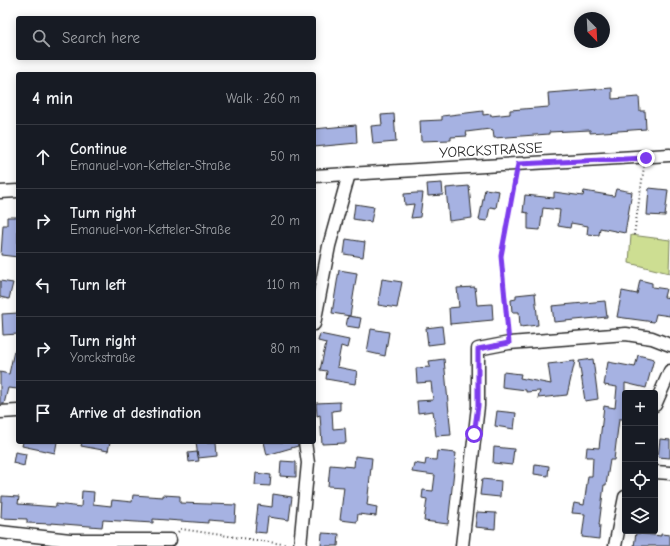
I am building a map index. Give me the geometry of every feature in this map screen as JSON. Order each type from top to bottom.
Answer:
[{"type":"street","name":"YORCKSTRASSE","points":[[316,176],[670,156]]},
{"type":"street","points":[[316,314],[329,246],[349,174]]},
{"type":"street","points":[[0,192],[16,191]]},
{"type":"street","points":[[462,546],[478,406],[478,349],[509,343],[626,334],[652,338],[670,345]]},
{"type":"street","points":[[658,398],[670,371]]},
{"type":"street","points":[[0,412],[16,410]]},
{"type":"street","points":[[300,546],[308,470],[305,444]]},
{"type":"street","points":[[658,472],[670,473]]},
{"type":"street","points":[[615,546],[625,498]]},
{"type":"street","points":[[0,532],[70,540],[170,540]]},
{"type":"path","points":[[634,235],[646,158]]},
{"type":"path","points":[[509,343],[501,256],[518,164]]},
{"type":"path","points":[[170,540],[181,529],[295,546]]},
{"type":"green space","points":[[631,235],[670,240],[669,273],[629,263]]},
{"type":"building","points":[[612,88],[612,99],[639,97],[640,111],[645,111],[646,129],[590,133],[590,130],[549,132],[549,134],[494,138],[493,130],[490,129],[466,132],[467,136],[451,137],[451,140],[421,141],[420,121],[442,120],[442,116],[483,111],[483,115],[491,114],[491,116],[510,114],[510,110],[549,107],[548,93]]},
{"type":"building","points":[[394,114],[396,142],[373,144],[371,126],[382,125],[381,115]]},
{"type":"building","points":[[356,125],[357,143],[316,147],[316,129]]},
{"type":"building","points":[[442,183],[443,195],[428,196],[427,184]]},
{"type":"building","points":[[469,186],[472,218],[449,221],[446,188]]},
{"type":"building","points":[[649,188],[668,190],[665,216],[647,215]]},
{"type":"building","points":[[485,189],[499,191],[496,208],[490,207],[487,221],[479,220]]},
{"type":"building","points":[[616,189],[632,192],[625,233],[600,228],[599,235],[587,234],[588,226],[571,223],[570,228],[558,226],[560,210],[543,208],[540,230],[528,229],[528,213],[523,212],[525,195],[554,198],[554,192],[583,196],[584,191],[614,196]]},
{"type":"building","points":[[423,193],[420,217],[411,218],[414,204],[405,205],[404,194]]},
{"type":"building","points":[[355,204],[374,207],[371,222],[353,219]]},
{"type":"building","points":[[7,217],[16,217],[16,257],[1,255],[3,225],[7,225]]},
{"type":"building","points":[[346,239],[365,242],[363,257],[344,254]]},
{"type":"building","points":[[339,270],[357,273],[350,316],[332,313]]},
{"type":"building","points":[[382,279],[402,282],[397,308],[378,305]]},
{"type":"building","points":[[640,280],[652,283],[652,287],[666,289],[664,297],[670,298],[670,316],[656,314],[654,322],[617,317],[622,291],[637,294]]},
{"type":"building","points":[[0,281],[13,283],[9,299],[0,297]]},
{"type":"building","points":[[475,287],[477,305],[492,304],[493,320],[450,324],[449,308],[459,307],[457,288]]},
{"type":"building","points":[[535,293],[538,325],[520,327],[519,312],[512,312],[511,300],[516,299],[516,295]]},
{"type":"building","points":[[605,301],[607,317],[554,322],[552,306]]},
{"type":"building","points":[[16,313],[16,334],[3,335],[2,314]]},
{"type":"building","points":[[348,316],[361,318],[359,328],[346,326]]},
{"type":"building","points":[[442,326],[444,343],[428,345],[426,328]]},
{"type":"building","points":[[371,329],[389,332],[385,356],[367,352]]},
{"type":"building","points":[[320,334],[349,340],[347,348],[341,346],[337,367],[357,371],[355,384],[326,379],[327,371],[320,370],[326,343],[318,341]]},
{"type":"building","points":[[14,351],[16,352],[16,389],[8,388],[4,404],[0,404],[0,372],[9,374]]},
{"type":"building","points":[[638,355],[654,359],[646,388],[625,383],[625,390],[622,390],[622,419],[619,419],[614,460],[610,460],[606,485],[604,485],[599,525],[599,539],[582,537],[585,514],[572,513],[574,503],[584,505],[588,476],[592,476],[593,457],[586,457],[587,447],[599,448],[604,406],[615,408],[617,387],[604,385],[608,362],[635,367]]},
{"type":"building","points":[[444,359],[451,435],[436,436],[433,411],[418,413],[417,401],[433,400],[431,382],[417,383],[416,368],[430,367],[429,361]]},
{"type":"building","points":[[593,359],[598,399],[585,401],[579,361]]},
{"type":"building","points":[[575,361],[567,395],[538,398],[540,391],[526,392],[526,390],[502,387],[503,372],[521,374],[520,378],[551,384],[548,364]]},
{"type":"building","points":[[340,402],[340,410],[332,411],[333,429],[345,428],[346,443],[322,444],[320,415],[317,416],[316,403]]},
{"type":"building","points":[[497,411],[516,413],[514,429],[495,426]]},
{"type":"building","points":[[660,439],[670,440],[670,458],[658,457]]},
{"type":"building","points":[[22,444],[57,444],[55,453],[22,446]]},
{"type":"building","points":[[82,444],[110,444],[108,451],[81,446]]},
{"type":"building","points":[[196,444],[216,444],[217,456],[198,458]]},
{"type":"building","points":[[264,444],[298,444],[298,446],[267,455]]},
{"type":"building","points":[[494,447],[514,449],[512,465],[493,463]]},
{"type":"building","points":[[437,451],[456,453],[448,524],[424,521],[427,499],[422,498],[423,490],[433,491],[435,475],[412,472],[414,463],[425,465],[426,459],[436,460]]},
{"type":"building","points":[[15,452],[26,454],[24,466],[13,463]]},
{"type":"building","points":[[197,452],[199,461],[189,462],[188,453]]},
{"type":"building","points":[[355,456],[372,458],[367,505],[377,507],[376,516],[358,514],[357,522],[340,520],[344,487],[328,486],[330,465],[354,467]]},
{"type":"building","points":[[281,461],[296,462],[296,477],[280,476]]},
{"type":"building","points":[[535,464],[549,466],[548,476],[534,474]]},
{"type":"building","points":[[256,473],[271,475],[270,486],[255,485]]},
{"type":"building","points":[[482,479],[501,481],[500,497],[480,495]]},
{"type":"building","points":[[82,491],[94,492],[93,504],[111,506],[112,500],[132,502],[133,495],[163,497],[163,495],[180,496],[180,503],[236,505],[235,522],[208,520],[208,523],[153,519],[153,523],[103,520],[102,527],[51,523],[27,523],[27,519],[1,518],[2,496],[19,497],[18,504],[56,507],[56,504],[81,507]]},
{"type":"building","points":[[273,494],[292,497],[289,520],[268,517],[266,533],[255,532],[258,505],[272,507]]},
{"type":"building","points":[[477,512],[496,513],[495,529],[475,527]]},
{"type":"building","points":[[322,533],[339,534],[338,546],[321,546]]},
{"type":"building","points":[[636,534],[661,536],[661,534],[670,535],[670,546],[634,546]]},
{"type":"route","points":[[474,434],[478,406],[478,349],[509,343],[501,256],[518,164],[646,158]]}]
